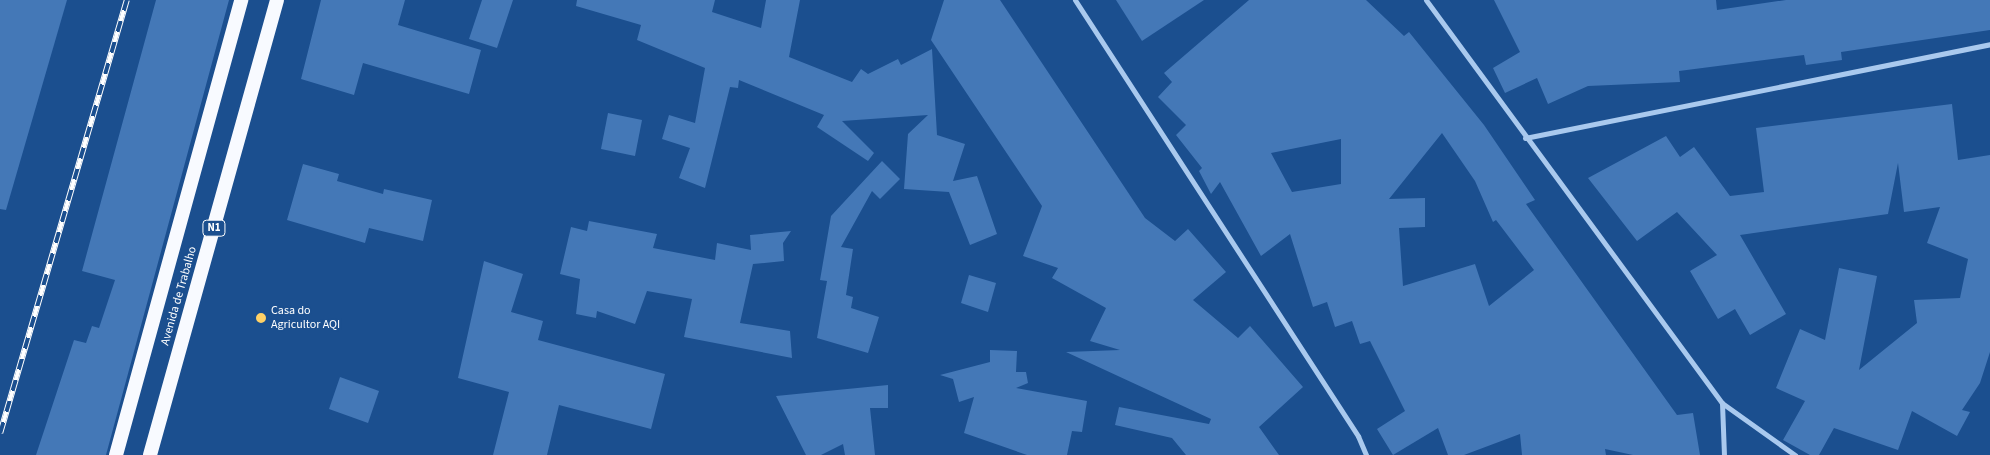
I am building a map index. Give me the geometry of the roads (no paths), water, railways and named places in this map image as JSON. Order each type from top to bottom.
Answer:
[{"type":"highway","name":"Avenida de Trabalho","points":[[116,455],[241,0]]},
{"type":"highway","name":"Avenida de Trabalho","points":[[150,455],[277,0]]},
{"type":"street","points":[[1075,0],[1358,436],[1366,455]]},
{"type":"street","points":[[1426,0],[1525,138],[1722,403],[1795,455]]},
{"type":"street","points":[[1525,138],[1990,44]]},
{"type":"street","points":[[1722,403],[1724,455]]},
{"type":"railway","points":[[0,433],[127,0]]},
{"type":"place","name":"Casa do Agricultor AQI","points":[[261,318]]}]
